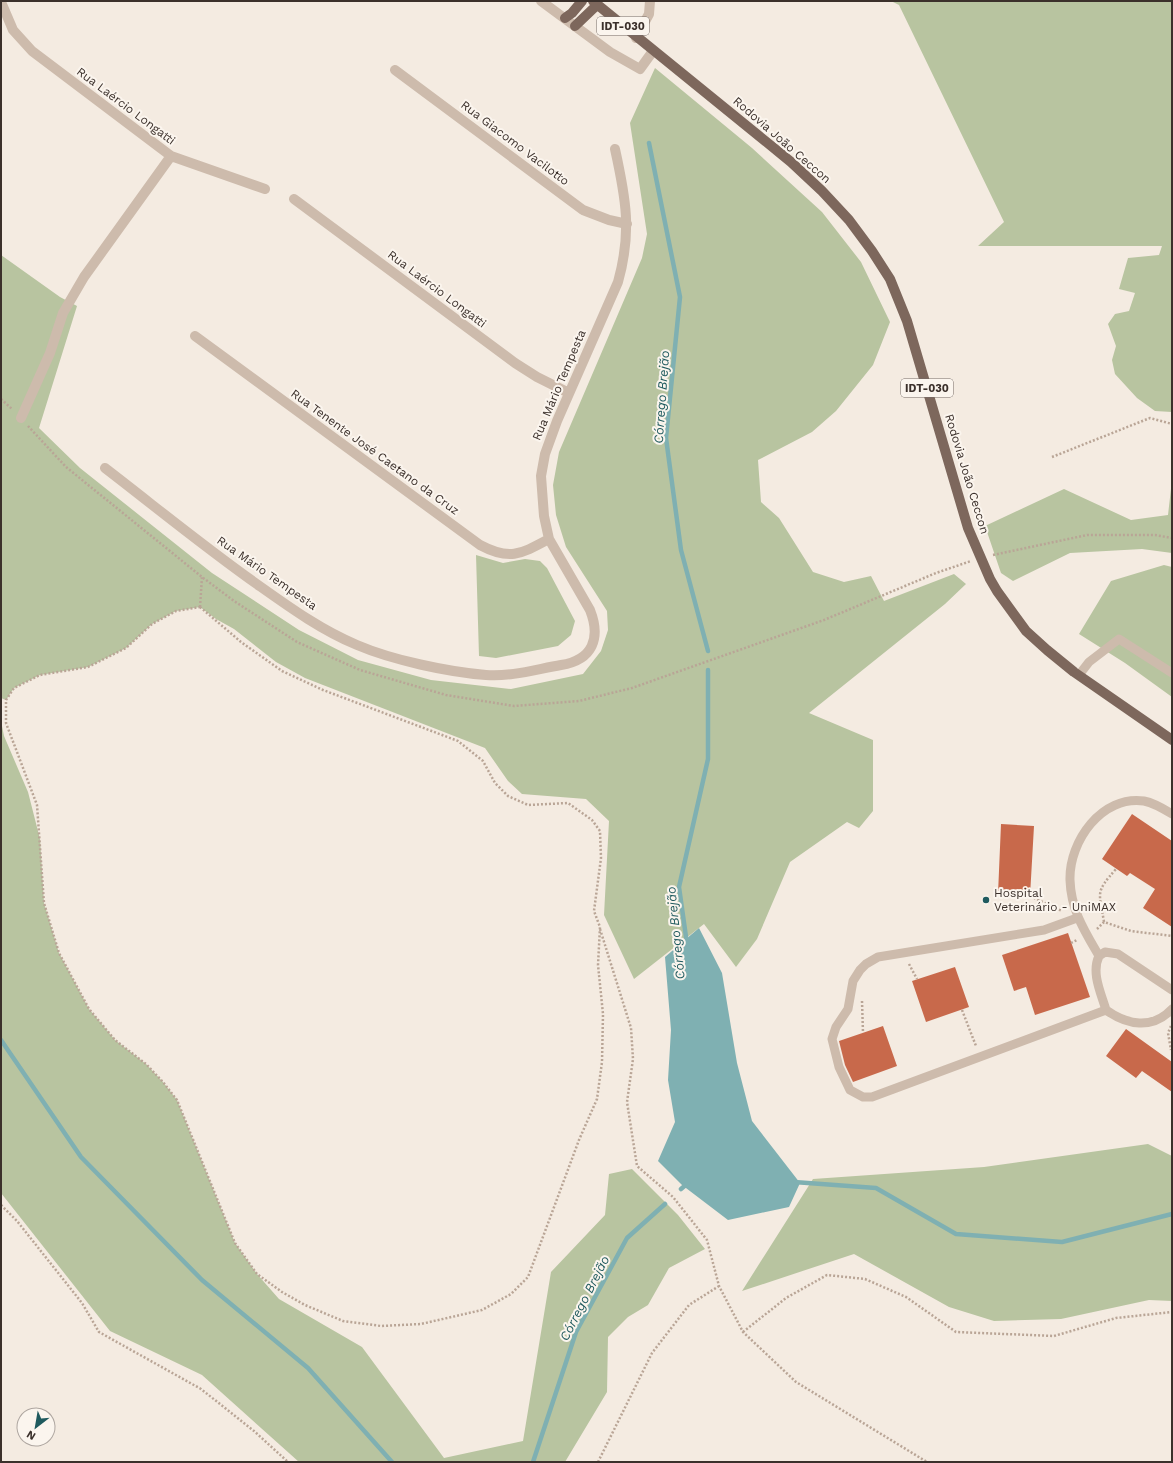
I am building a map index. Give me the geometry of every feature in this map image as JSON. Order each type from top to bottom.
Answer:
[{"type":"main road","points":[[565,18],[572,13],[582,1]]},
{"type":"main road","points":[[576,26],[595,3]]},
{"type":"main road","name":"Rodovia João Ceccon","points":[[595,3],[636,38],[790,162],[849,220],[890,279],[907,321],[960,501],[980,558],[997,591],[1026,631],[1079,675],[1172,740]]},
{"type":"street","points":[[541,1],[610,52],[640,69],[653,51]]},
{"type":"street","points":[[636,38],[649,14],[650,1]]},
{"type":"street","name":"Rua Laércio Longatti","points":[[1,2],[13,30],[32,51],[171,156],[265,189]]},
{"type":"street","name":"Rua Giacomo Vacilotto","points":[[395,70],[583,210],[609,220],[627,224]]},
{"type":"street","name":"Rua Mário Tempesta","points":[[106,468],[226,562],[299,614],[357,645],[422,664],[480,674],[510,674],[568,664],[581,659],[592,645],[596,632],[590,610],[549,539],[544,516],[541,476],[545,454],[569,393],[618,282],[625,259],[627,224],[623,184],[615,149]]},
{"type":"street","points":[[21,418],[50,353],[63,313],[84,277],[171,156]]},
{"type":"street","name":"Rua Laércio Longatti","points":[[294,199],[514,363],[536,377],[569,393]]},
{"type":"street","name":"Rua Tenente José Caetano da Cruz","points":[[195,336],[480,545],[504,555],[520,553],[549,539]]},
{"type":"lane","points":[[1079,675],[1089,662],[1120,639],[1172,673]]},
{"type":"lane","points":[[1099,956],[1077,918],[1071,896],[1071,865],[1075,849],[1084,833],[1101,813],[1113,806],[1130,801],[1145,801],[1161,807],[1172,814]]},
{"type":"lane","points":[[1077,918],[1044,930],[903,952],[878,957],[871,960],[860,970],[854,981],[848,1009],[832,1035],[839,1068],[850,1090],[862,1097],[872,1098],[980,1056],[1106,1010]]},
{"type":"lane","points":[[1172,990],[1118,954],[1105,952],[1099,956],[1095,968],[1106,1010],[1116,1018],[1136,1024],[1147,1024],[1159,1019],[1172,1009]]},
{"type":"path","points":[[1,399],[21,418],[66,467],[202,577],[234,601],[297,642],[360,670],[446,695],[514,706],[580,701],[632,688],[824,620],[936,573],[980,558],[1087,535],[1155,534],[1172,538]]},
{"type":"path","points":[[1052,457],[1150,418],[1172,424]]},
{"type":"path","points":[[200,607],[202,577]]},
{"type":"path","points":[[600,927],[598,965],[602,1014],[602,1062],[597,1098],[578,1140],[528,1277],[511,1294],[482,1310],[453,1318],[421,1324],[381,1326],[343,1321],[305,1305],[282,1292],[257,1274],[235,1243],[176,1100],[163,1082],[146,1064],[116,1040],[89,1009],[59,953],[44,902],[37,805],[6,723],[6,700],[14,688],[40,674],[88,667],[126,648],[152,624],[176,611],[200,607],[241,642],[282,671],[323,690],[458,741],[483,761],[495,783],[508,796],[528,805],[568,803],[592,820],[600,831],[601,858],[594,911],[600,927],[631,1028],[633,1059],[627,1102],[637,1166],[673,1197],[707,1240],[719,1286],[743,1332],[796,1382],[927,1462]]},
{"type":"path","points":[[1104,922],[1099,894],[1104,884],[1116,869]]},
{"type":"path","points":[[1030,896],[1077,918]]},
{"type":"path","points":[[1071,942],[1087,936],[1104,922]]},
{"type":"path","points":[[1104,922],[1131,931],[1172,936]]},
{"type":"path","points":[[903,952],[917,979]]},
{"type":"path","points":[[962,1010],[980,1056]]},
{"type":"path","points":[[1171,1050],[1168,1033],[1172,1024]]},
{"type":"path","points":[[1,1205],[17,1221],[82,1303],[99,1332],[201,1388],[254,1431],[288,1462]]},
{"type":"path","points":[[743,1332],[786,1298],[827,1275],[865,1279],[906,1297],[956,1332],[1054,1336],[1116,1318],[1172,1312]]},
{"type":"path","points":[[598,1462],[652,1353],[689,1304],[719,1286]]},
{"type":"green space","points":[[891,1],[1172,1],[1172,412],[1155,411],[1137,398],[1115,374],[1112,360],[1116,346],[1108,324],[1115,314],[1129,311],[1135,293],[1119,289],[1128,258],[1159,255],[1162,246],[978,246],[1004,222],[899,5]]},
{"type":"green space","points":[[655,68],[752,148],[822,212],[861,262],[890,322],[873,365],[836,411],[812,432],[758,460],[761,502],[779,518],[813,572],[844,582],[871,576],[884,601],[954,574],[966,584],[945,604],[809,713],[873,740],[873,811],[859,828],[847,822],[790,862],[757,939],[736,967],[704,924],[634,979],[604,915],[609,821],[586,799],[522,794],[508,781],[485,748],[305,678],[276,662],[234,629],[216,619],[200,607],[176,611],[152,624],[126,648],[88,667],[40,675],[14,688],[6,700],[1,698],[1,255],[60,297],[77,306],[39,428],[80,468],[212,573],[299,630],[358,660],[431,680],[511,689],[583,674],[601,651],[608,630],[607,611],[566,547],[556,515],[553,485],[559,452],[642,258],[647,234],[630,123]]},
{"type":"green space","points":[[1172,480],[1172,553],[1142,549],[1070,553],[1013,581],[1001,573],[985,526],[1064,489],[1131,520],[1168,515]]},
{"type":"green space","points":[[476,555],[503,563],[525,559],[540,561],[547,568],[575,621],[571,635],[558,646],[496,658],[479,656]]},
{"type":"green space","points":[[1164,565],[1172,567],[1172,697],[1125,663],[1079,634],[1111,581]]},
{"type":"green space","points":[[1,721],[4,736],[28,792],[40,839],[44,903],[59,953],[89,1009],[115,1040],[146,1064],[177,1100],[235,1243],[257,1274],[279,1299],[362,1347],[444,1458],[523,1441],[551,1272],[605,1215],[609,1174],[632,1169],[678,1215],[705,1249],[669,1268],[648,1305],[628,1317],[608,1337],[607,1392],[565,1462],[299,1462],[202,1375],[110,1331],[1,1193]]},
{"type":"green space","points":[[1148,1144],[1172,1156],[1172,1301],[1149,1300],[1061,1319],[994,1321],[949,1307],[854,1254],[742,1291],[813,1179],[984,1167]]},
{"type":"water","points":[[699,928],[722,973],[737,1063],[752,1121],[800,1183],[789,1207],[728,1220],[682,1185],[658,1161],[675,1122],[668,1080],[671,1030],[665,957]]},
{"type":"building","points":[[1132,814],[1172,841],[1172,927],[1143,908],[1155,889],[1130,873],[1127,876],[1102,859]]},
{"type":"building","points":[[1001,824],[1034,826],[1030,896],[998,894]]},
{"type":"building","points":[[1068,933],[1090,997],[1035,1015],[1026,987],[1014,991],[1002,955]]},
{"type":"building","points":[[955,967],[969,1007],[926,1022],[912,981]]},
{"type":"building","points":[[883,1026],[897,1066],[853,1082],[845,1065],[839,1041]]},
{"type":"building","points":[[1126,1029],[1172,1062],[1172,1092],[1142,1071],[1136,1078],[1106,1056]]},
{"type":"waterway","name":"Córrego Brejão","points":[[649,143],[680,297],[666,438],[681,550],[708,651]]},
{"type":"waterway","name":"Córrego Brejão","points":[[687,944],[679,887],[708,759],[708,670]]},
{"type":"waterway","points":[[1,1040],[81,1157],[202,1280],[308,1368],[392,1462]]},
{"type":"waterway","points":[[794,1182],[876,1188],[956,1234],[1062,1242],[1172,1214]]},
{"type":"waterway","name":"Córrego Brejão","points":[[681,1189],[688,1183]]},
{"type":"waterway","name":"Córrego Brejão","points":[[533,1462],[576,1332],[627,1238],[665,1204]]},
{"type":"place","name":"Hospital Veterinário - UniMAX","points":[[986,900]]}]
